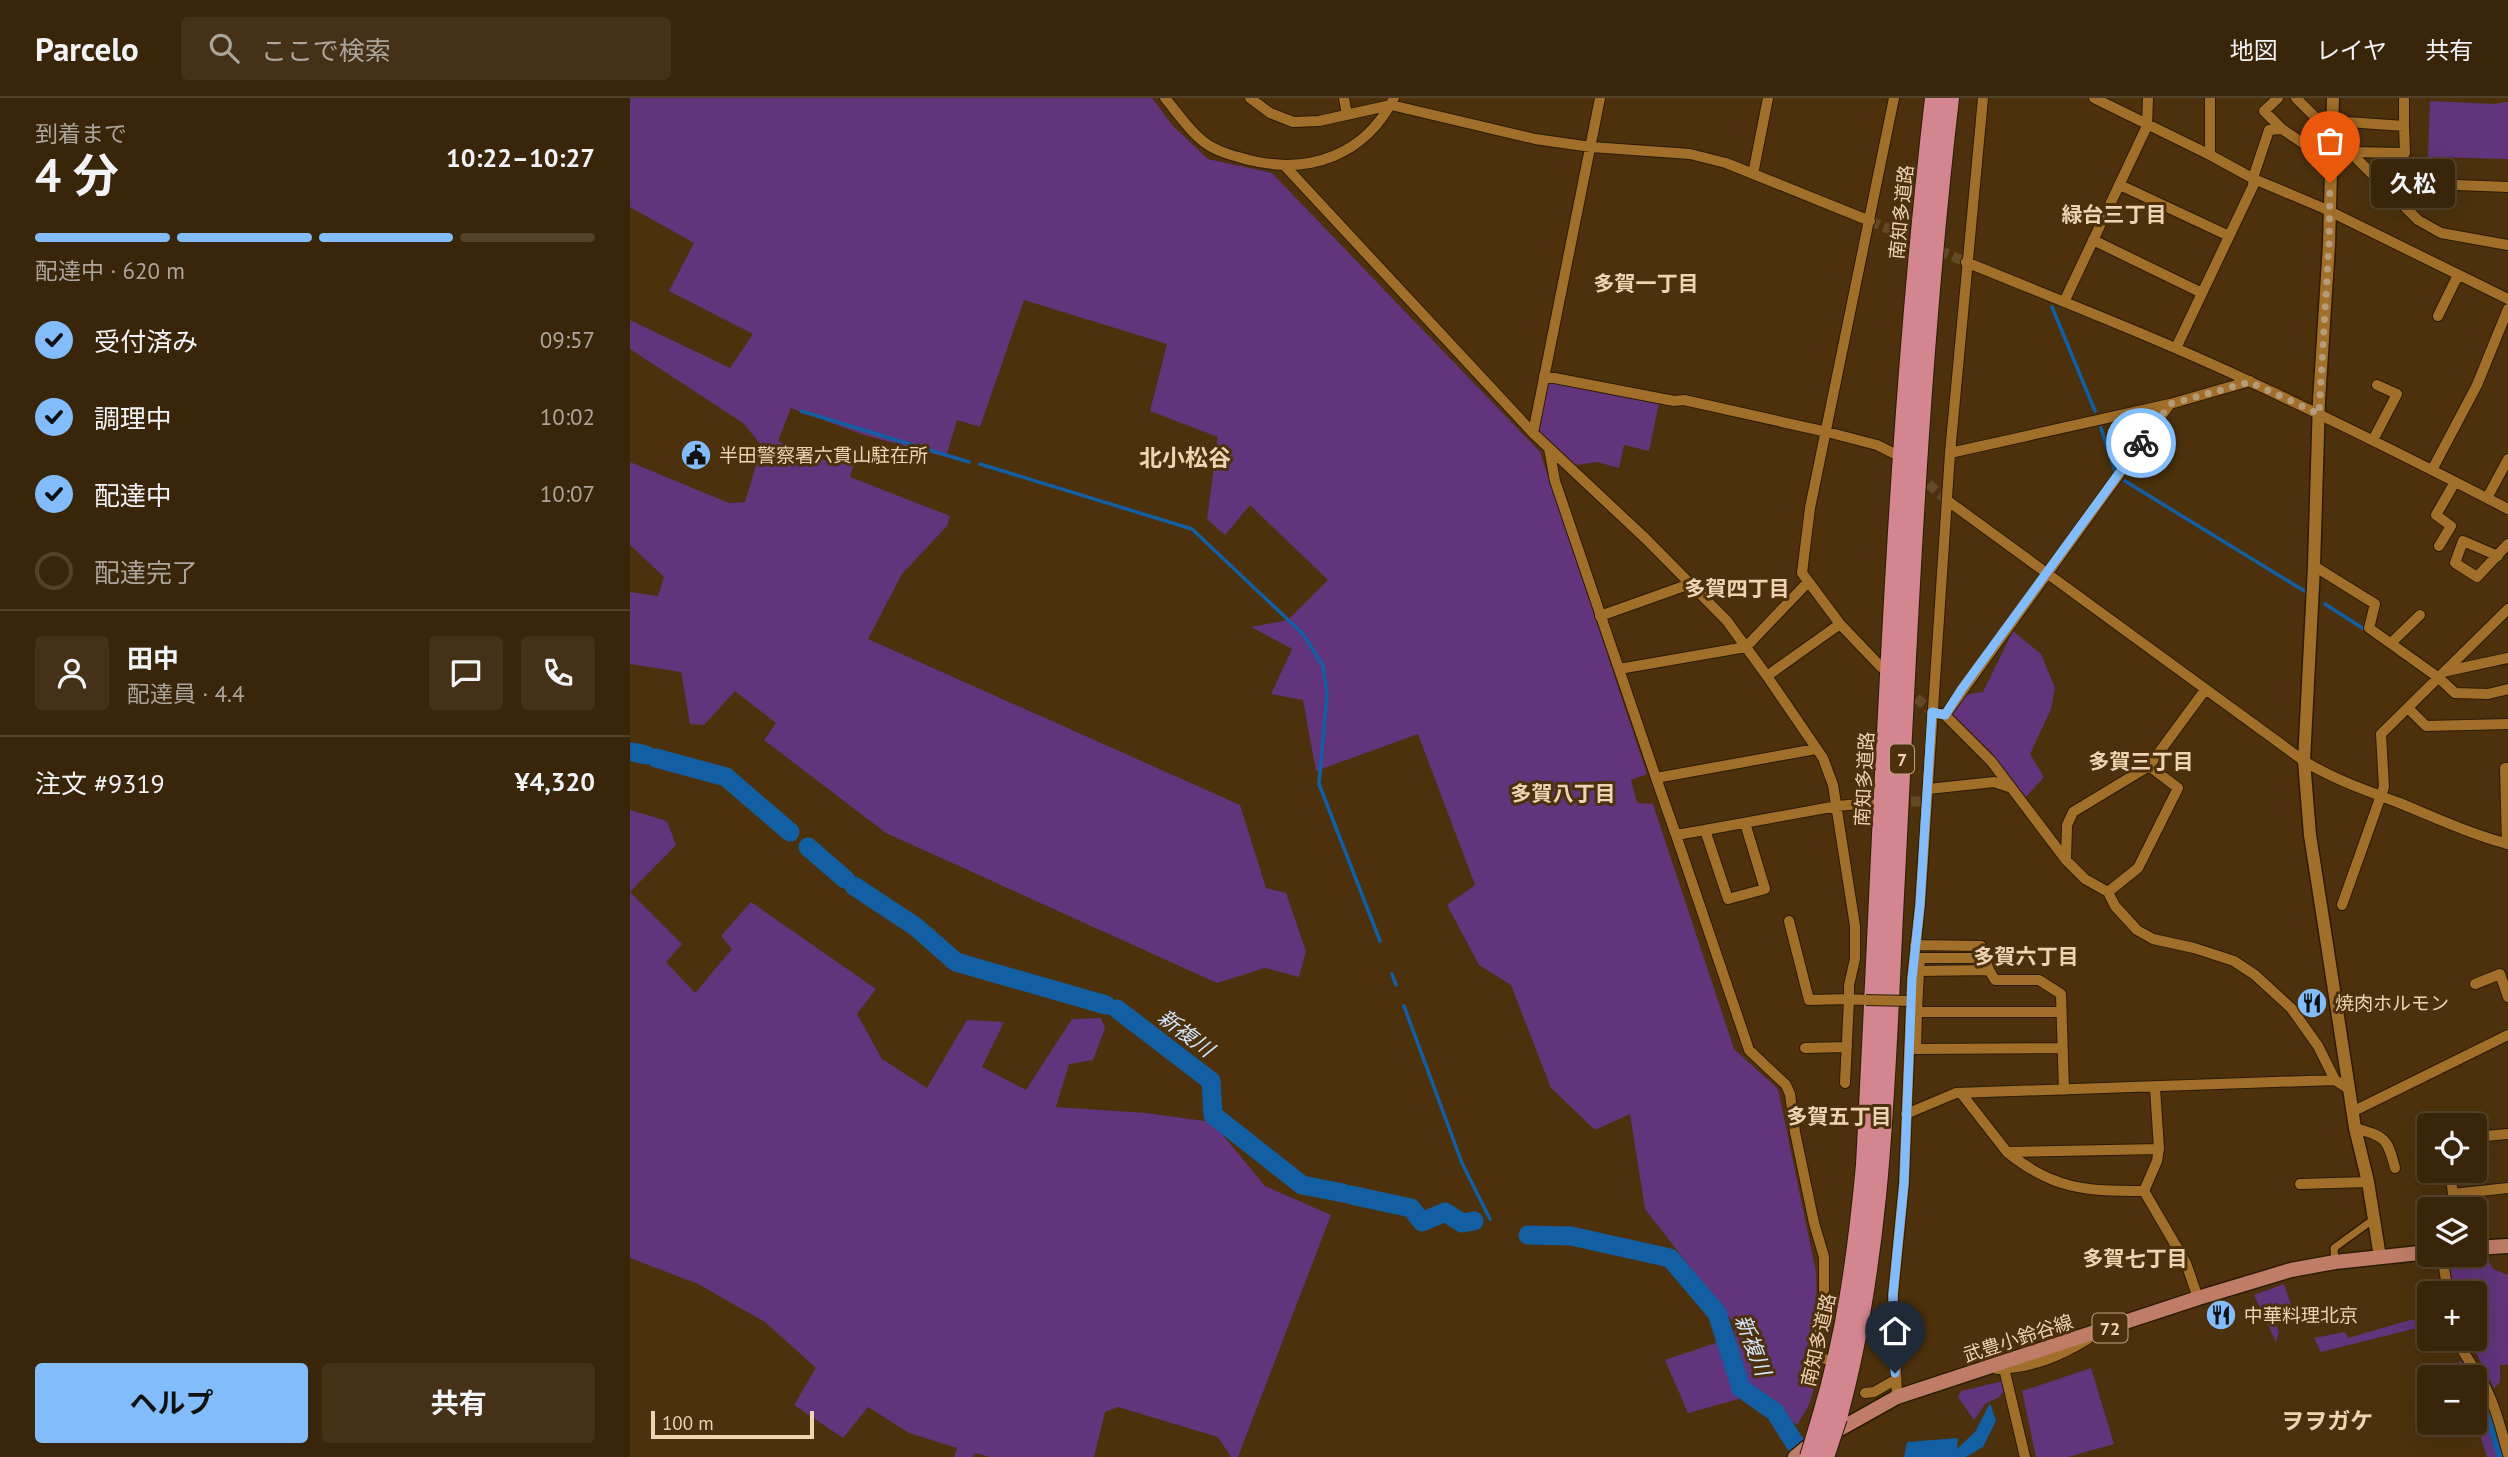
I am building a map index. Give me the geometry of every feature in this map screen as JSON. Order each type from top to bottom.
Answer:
[{"type":"highway","name":"南知多道路","points":[[1825,1457],[1837,1364],[1848,1310],[1863,1189],[1894,585],[1914,299],[1934,98]]},
{"type":"highway","name":"南知多道路","points":[[1803,1454],[1830,1418],[1852,1365],[1864,1309],[1874,1237],[1914,531],[1930,302],[1950,98]]},
{"type":"main road","points":[[2487,1247],[2508,1246]]},
{"type":"main road","name":"武豊小鈴谷線","points":[[1803,1454],[1897,1397],[2003,1366],[2198,1298],[2291,1270],[2335,1262],[2417,1253]]},
{"type":"street","points":[[1165,98],[1203,142],[1226,154],[1285,166],[1310,165],[1335,156],[1357,143],[1377,125],[1393,102]]},
{"type":"street","points":[[1250,98],[1270,113],[1293,122],[1319,121],[1393,102],[1535,139],[1591,148],[1690,154],[1726,163],[1870,221]]},
{"type":"street","points":[[1344,98],[1347,115]]},
{"type":"street","points":[[1534,433],[1600,98]]},
{"type":"street","points":[[1753,174],[1768,98]]},
{"type":"street","points":[[1881,667],[1840,624],[1808,582],[1802,573],[1801,562],[1894,98]]},
{"type":"street","points":[[1897,1397],[1893,1295],[1904,1183],[1911,1001],[1950,453],[1983,98]]},
{"type":"street","points":[[2094,98],[2254,179],[2281,189],[2508,299]]},
{"type":"street","points":[[2064,302],[2147,126],[2148,98]]},
{"type":"street","points":[[2210,98],[2210,155]]},
{"type":"street","points":[[2278,98],[2264,111],[2282,129],[2331,162]]},
{"type":"street","points":[[2295,98],[2332,128],[2350,152],[2418,220],[2441,233],[2508,245]]},
{"type":"street","points":[[2333,98],[2304,761],[2310,835],[2355,1128],[2375,1218],[2380,1257]]},
{"type":"street","points":[[2350,152],[2405,153],[2404,99]]},
{"type":"street","points":[[2332,128],[2404,126]]},
{"type":"street","points":[[2176,348],[2253,186],[2269,131],[2282,129]]},
{"type":"street","points":[[1285,166],[1534,433],[1727,621],[1816,749],[1833,785],[1838,806],[1855,926],[1855,959],[1849,985],[1846,1083]]},
{"type":"street","points":[[2120,184],[2229,236]]},
{"type":"street","points":[[2432,184],[2508,187]]},
{"type":"street","points":[[2093,240],[2202,293]]},
{"type":"street","points":[[1966,262],[2176,348],[2374,440],[2508,509]]},
{"type":"street","points":[[2438,316],[2458,275]]},
{"type":"street","points":[[2432,470],[2477,385],[2508,309]]},
{"type":"street","points":[[1544,376],[1667,400],[1684,400],[1826,432],[1877,445],[1893,453]]},
{"type":"street","points":[[1950,453],[2170,404],[2250,382]]},
{"type":"street","points":[[2374,440],[2397,394],[2377,385]]},
{"type":"street","points":[[1945,715],[2170,404]]},
{"type":"street","points":[[1549,448],[1555,481],[1749,1050],[1786,1085],[1790,1094],[1795,1132],[1824,1257],[1824,1317],[1816,1342],[1819,1354],[1825,1359]]},
{"type":"street","points":[[2487,498],[2508,459]]},
{"type":"street","points":[[2439,546],[2451,526],[2436,514],[2455,482]]},
{"type":"street","points":[[1948,501],[2205,690],[2325,774],[2473,834],[2508,844],[2505,768],[2508,768]]},
{"type":"street","points":[[2498,556],[2508,544]]},
{"type":"street","points":[[2314,566],[2375,604],[2369,628],[2442,674],[2455,693],[2488,694],[2508,689]]},
{"type":"street","points":[[1619,668],[1746,646],[1808,582]]},
{"type":"street","points":[[1600,616],[1690,584]]},
{"type":"street","points":[[2343,905],[2382,798],[2384,787],[2381,734],[2508,609]]},
{"type":"street","points":[[2391,643],[2420,615]]},
{"type":"street","points":[[1767,676],[1840,624]]},
{"type":"street","points":[[2442,674],[2508,658]]},
{"type":"street","points":[[2066,860],[2067,825],[2073,812],[2149,766],[2205,690]]},
{"type":"street","points":[[2408,708],[2426,726],[2508,724]]},
{"type":"street","points":[[1932,712],[1945,715],[1991,761],[2008,787],[2066,860],[2085,879],[2108,892],[2137,930],[2153,939],[2234,961],[2266,984],[2303,1024],[2318,1046],[2335,1080],[2349,1089]]},
{"type":"street","points":[[1656,778],[1816,749]]},
{"type":"street","points":[[2108,892],[2138,868],[2179,788],[2149,766]]},
{"type":"street","points":[[1928,789],[1994,782],[2008,787]]},
{"type":"street","points":[[1676,835],[1838,806],[1871,803]]},
{"type":"street","points":[[1705,830],[1728,899],[1765,889],[1745,823]]},
{"type":"street","points":[[1789,921],[1809,1000],[1911,1001]]},
{"type":"street","points":[[1915,945],[1980,946],[1995,981],[2039,980],[2061,994],[2064,1090]]},
{"type":"street","points":[[1984,958],[1920,958],[1916,1049],[2062,1048]]},
{"type":"street","points":[[1919,971],[1989,970]]},
{"type":"street","points":[[2475,984],[2500,974],[2508,997]]},
{"type":"street","points":[[1917,1012],[2062,1012]]},
{"type":"street","points":[[2353,1112],[2508,1035]]},
{"type":"street","points":[[1805,1048],[1847,1047]]},
{"type":"street","points":[[1906,1114],[1961,1093],[2335,1080]]},
{"type":"street","points":[[2144,1191],[2157,1161],[2159,1149],[2155,1087]]},
{"type":"street","points":[[1961,1093],[2007,1152],[2031,1172],[2064,1184],[2097,1191],[2144,1191]]},
{"type":"street","points":[[2355,1128],[2376,1134],[2389,1144],[2395,1168]]},
{"type":"street","points":[[2487,1136],[2508,1134]]},
{"type":"street","points":[[2007,1152],[2159,1149]]},
{"type":"street","points":[[2300,1184],[2368,1182]]},
{"type":"street","points":[[2452,1183],[2454,1197]]},
{"type":"street","points":[[2453,1194],[2508,1188]]},
{"type":"street","points":[[2144,1191],[2186,1263],[2198,1298]]},
{"type":"street","points":[[2335,1262],[2334,1248],[2375,1218]]},
{"type":"street","points":[[2462,1351],[2483,1382],[2508,1454]]},
{"type":"street","points":[[2003,1366],[2025,1457]]},
{"type":"street","points":[[1865,1393],[1874,1392],[1895,1380]]},
{"type":"shaded area","points":[[630,98],[1152,98],[1172,125],[1208,159],[1272,173],[1540,452],[1647,774],[1631,780],[1637,803],[1653,804],[1734,1049],[1778,1089],[1816,1272],[1817,1317],[1808,1348],[1820,1367],[1809,1405],[1797,1425],[1745,1385],[1732,1321],[1645,1209],[1630,1114],[1595,1130],[1551,1088],[1511,985],[1479,965],[1447,905],[1475,885],[1418,734],[1316,771],[1303,700],[1271,694],[1292,649],[1251,627],[1288,620],[1328,580],[1250,505],[1225,535],[1207,519],[1218,437],[1150,411],[1167,344],[1024,300],[980,427],[957,420],[946,457],[864,435],[791,408],[778,441],[832,463],[843,447],[857,451],[850,477],[950,516],[947,526],[902,574],[868,639],[1240,805],[1266,888],[1286,893],[1306,951],[1299,977],[1265,968],[1217,983],[886,833],[764,740],[776,723],[735,691],[704,725],[690,724],[681,672],[630,664],[630,592],[658,596],[664,577],[630,545],[630,462],[729,503],[745,502],[762,446],[743,423],[630,349],[630,320],[730,368],[753,334],[669,291],[694,243],[630,207]]},
{"type":"shaded area","points":[[2430,101],[2493,104],[2508,102],[2508,159],[2428,157]]},
{"type":"shaded area","points":[[1544,376],[1660,398],[1649,451],[1624,445],[1619,468],[1597,462],[1568,466],[1533,433]]},
{"type":"shaded area","points":[[2013,631],[2041,654],[2055,688],[2051,709],[2030,754],[2044,777],[2025,798],[1991,752],[1952,714],[1963,695],[1983,692]]},
{"type":"shaded area","points":[[630,810],[667,821],[676,845],[630,892]]},
{"type":"shaded area","points":[[630,892],[682,944],[666,962],[695,993],[732,949],[721,936],[751,902],[876,989],[857,1014],[882,1059],[927,1088],[967,1020],[1004,1022],[982,1067],[1026,1090],[1072,1019],[1101,1018],[1105,1029],[1093,1060],[1069,1064],[1056,1107],[1146,1113],[1212,1122],[1265,1186],[1331,1215],[1238,1457],[1231,1457],[1218,1437],[1118,1407],[1105,1412],[1094,1457],[990,1457],[975,1453],[973,1457],[954,1457],[957,1448],[909,1433],[868,1407],[843,1438],[794,1405],[816,1368],[765,1322],[698,1284],[630,1258]]},
{"type":"shaded area","points":[[2487,1260],[2493,1269],[2508,1275],[2508,1365],[2500,1365],[2500,1382],[2494,1388],[2487,1374],[2487,1365],[2482,1365],[2475,1351],[2487,1351],[2487,1281],[2452,1281],[2450,1267],[2487,1267]]},
{"type":"shaded area","points":[[2284,1284],[2292,1307],[2285,1317],[2272,1315],[2279,1332],[2276,1342],[2254,1295]]},
{"type":"shaded area","points":[[2417,1320],[2417,1329],[2321,1352],[2314,1338],[2345,1332],[2348,1338]]},
{"type":"shaded area","points":[[1719,1342],[1739,1399],[1688,1413],[1665,1360]]},
{"type":"shaded area","points":[[2091,1368],[2114,1444],[2068,1457],[2036,1457],[2022,1391]]},
{"type":"shaded area","points":[[2003,1381],[2006,1389],[1999,1397],[1985,1404],[1974,1420],[1958,1397],[1961,1391]]},
{"type":"shaded area","points":[[2487,1411],[2502,1457],[2487,1457],[2480,1435],[2487,1435]]},
{"type":"water","points":[[1990,1403],[1996,1421],[1983,1447],[1966,1457],[1904,1457],[1907,1442],[1958,1438],[1957,1449],[1975,1432]]},
{"type":"waterway","points":[[2052,307],[2095,411]]},
{"type":"waterway","points":[[801,411],[969,462]]},
{"type":"waterway","points":[[2101,428],[2115,471]]},
{"type":"waterway","points":[[980,464],[1192,529],[1303,634],[1323,666],[1327,694],[1319,784],[1380,941]]},
{"type":"waterway","points":[[2125,481],[2306,592]]},
{"type":"waterway","points":[[2325,604],[2364,629]]},
{"type":"waterway","name":"新複川","points":[[633,752],[646,755]]},
{"type":"waterway","name":"新複川","points":[[656,758],[726,777],[790,832]]},
{"type":"waterway","name":"新複川","points":[[808,847],[845,879]]},
{"type":"waterway","name":"新複川","points":[[854,886],[916,927],[956,962],[1106,1005]]},
{"type":"waterway","points":[[1392,974],[1396,985]]},
{"type":"waterway","points":[[1404,1006],[1462,1163],[1490,1219]]},
{"type":"waterway","name":"新複川","points":[[1117,1009],[1211,1081],[1213,1115],[1302,1185],[1343,1193]]},
{"type":"waterway","name":"新複川","points":[[1351,1195],[1411,1208],[1422,1222],[1445,1212],[1462,1223],[1474,1221]]},
{"type":"waterway","name":"新複川","points":[[1528,1235],[1571,1236],[1670,1258],[1717,1313],[1741,1388],[1775,1412],[1796,1445],[1810,1457]]},
{"type":"waterway","points":[[2490,1413],[2503,1457]]},
{"type":"tunnel","points":[[1870,221],[1966,262]]},
{"type":"tunnel","points":[[1917,474],[1948,501]]},
{"type":"tunnel","points":[[1905,688],[1932,712]]},
{"type":"tunnel","points":[[1896,802],[1926,801]]},
{"type":"way so far","points":[[2141,443],[2170,404],[2250,382],[2319,414],[2330,183]]},
{"type":"place","name":"久松","points":[[2330,183]]},
{"type":"place","name":"半田警察署六貫山駐在所","points":[[696,455]]},
{"type":"place","name":"焼肉ホルモン","points":[[2312,1003]]},
{"type":"place","name":"中華料理北京","points":[[2221,1315]]},
{"type":"district","name":"緑台三丁目","points":[[2114,214]]},
{"type":"district","name":"多賀一丁目","points":[[1646,283]]},
{"type":"district","name":"北小松谷","points":[[1185,457]]},
{"type":"district","name":"多賀四丁目","points":[[1737,588]]},
{"type":"district","name":"多賀三丁目","points":[[2141,761]]},
{"type":"district","name":"多賀八丁目","points":[[1563,793]]},
{"type":"district","name":"多賀六丁目","points":[[2026,956]]},
{"type":"district","name":"多賀五丁目","points":[[1839,1116]]},
{"type":"district","name":"多賀七丁目","points":[[2135,1258]]},
{"type":"district","name":"ヲヲガケ","points":[[2327,1420]]},
{"type":"route","points":[[1895,1373],[1894,1271],[1904,1183],[1912,979],[1920,905],[1932,712],[1945,715],[2141,443]]}]
